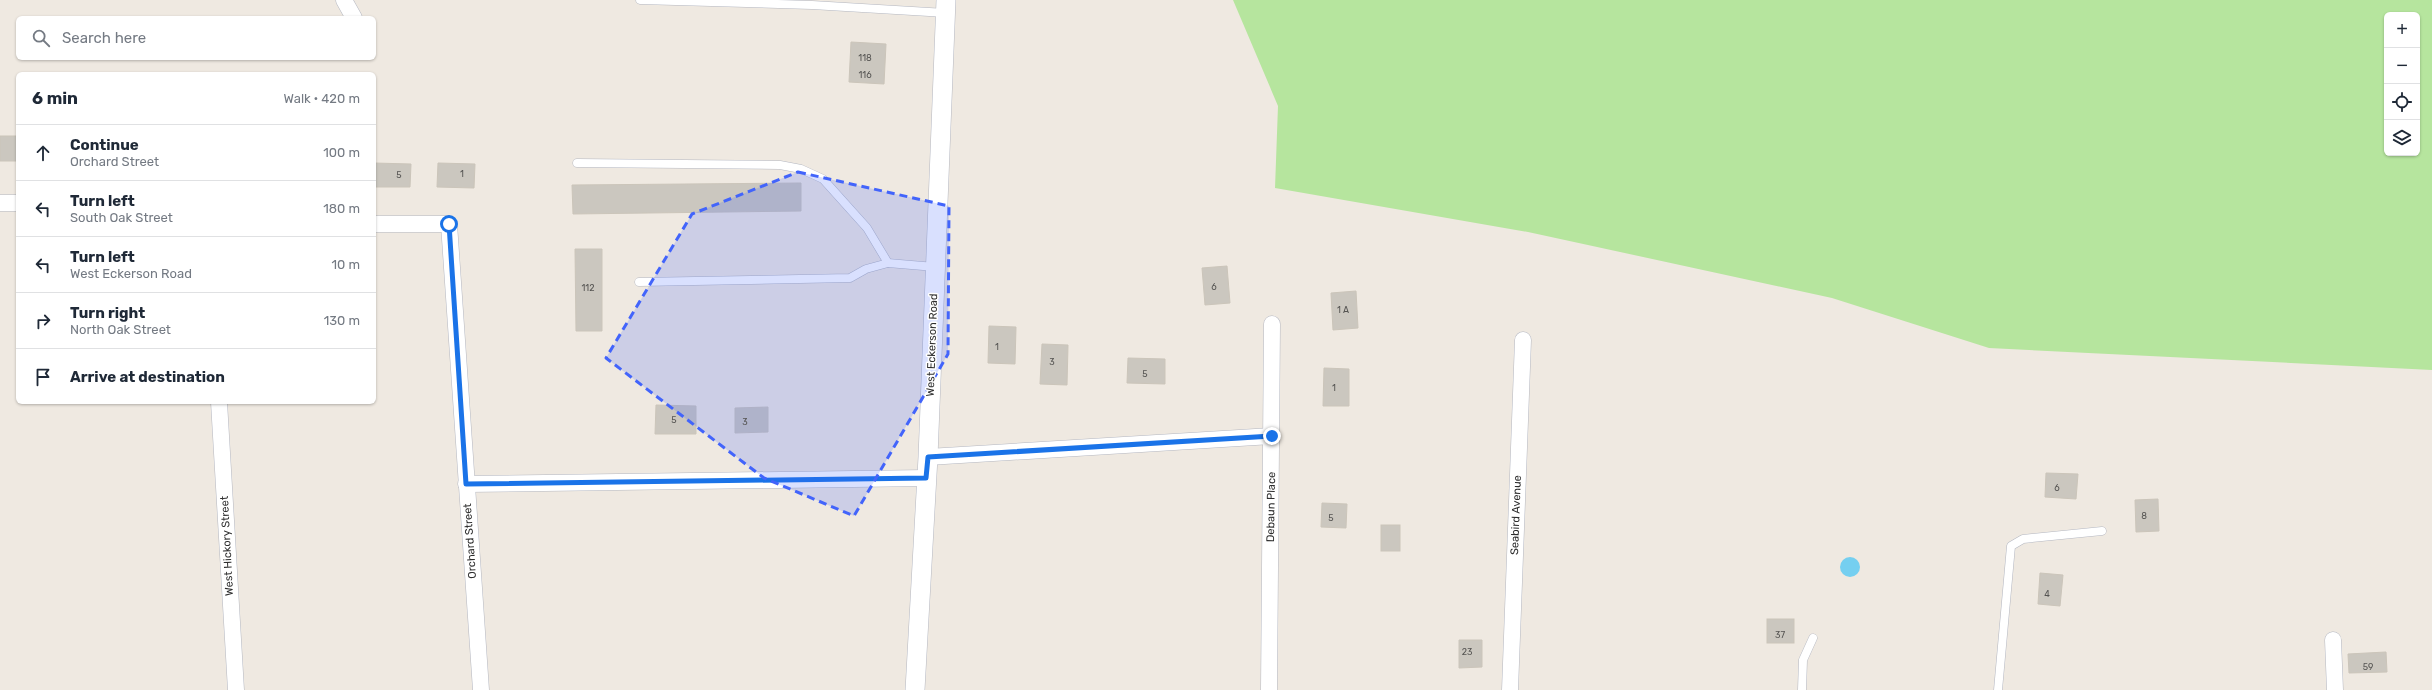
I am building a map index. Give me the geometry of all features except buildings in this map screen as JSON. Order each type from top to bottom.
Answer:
[{"type":"street","points":[[344,0],[353,16]]},
{"type":"street","name":"West Eckerson Road","points":[[915,690],[928,457],[946,6]]},
{"type":"street","points":[[0,203],[16,203]]},
{"type":"street","name":"Orchard Street","points":[[376,224],[449,224],[481,690]]},
{"type":"street","name":"Debaun Place","points":[[1269,690],[1272,324]]},
{"type":"street","name":"Seabird Avenue","points":[[1510,690],[1523,340]]},
{"type":"street","name":"West Hickory Street","points":[[219,404],[236,690]]},
{"type":"street","points":[[928,457],[1272,436]]},
{"type":"street","points":[[466,484],[926,478]]},
{"type":"street","points":[[2333,640],[2335,690]]},
{"type":"lane","points":[[640,0],[812,2],[946,6]]},
{"type":"lane","points":[[576,163],[780,165],[801,169],[823,179],[867,228],[888,264]]},
{"type":"lane","points":[[639,282],[850,278],[866,269],[888,264],[935,267]]},
{"type":"lane","points":[[1998,690],[2011,546],[2023,539],[2102,531]]},
{"type":"lane","points":[[1802,690],[1803,660],[1813,638]]},
{"type":"highlighted area","points":[[798,172],[949,206],[948,354],[854,516],[764,478],[606,358],[692,214]]},
{"type":"green space","points":[[1233,0],[2432,0],[2432,370],[1989,348],[1832,298],[1528,232],[1275,188],[1278,106]]},
{"type":"water","points":[[1850,557],[1857,560],[1860,567],[1857,574],[1850,577],[1843,574],[1840,567],[1843,560]]},
{"type":"route","points":[[449,224],[466,484],[926,478],[928,457],[1272,436]]}]
